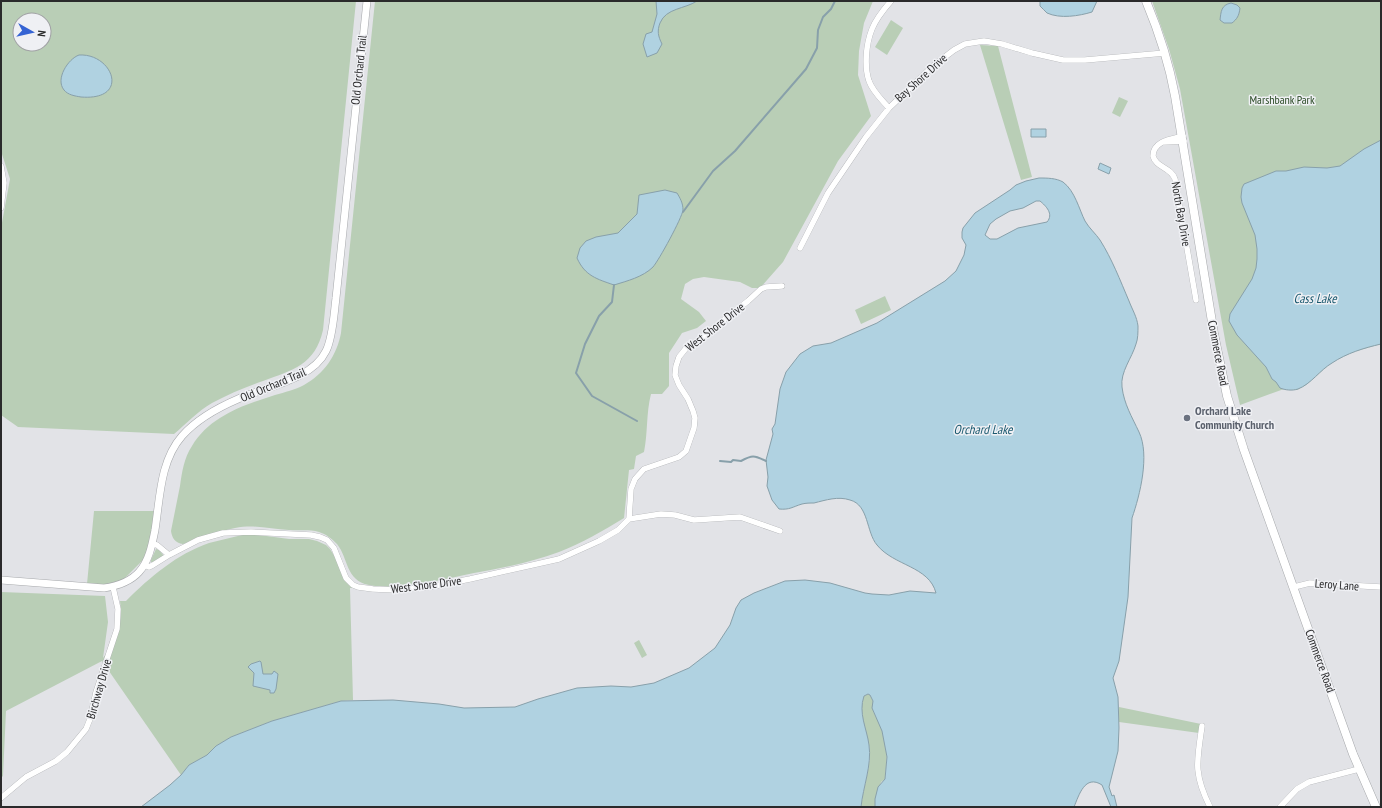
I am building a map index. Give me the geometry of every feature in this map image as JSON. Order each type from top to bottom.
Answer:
[{"type":"main road","name":"Commerce Road","points":[[1146,1],[1165,53],[1176,96],[1222,376],[1242,444],[1359,769],[1376,807]]},
{"type":"street","name":"Old Orchard Trail","points":[[1,580],[94,588],[113,587],[120,585],[133,577],[144,565],[152,544],[165,469],[171,453],[182,436],[199,420],[237,399],[304,374],[318,363],[326,352],[335,304],[367,1]]},
{"type":"street","points":[[889,108],[876,93],[869,81],[867,55],[872,28],[891,1]]},
{"type":"street","name":"Bay Shore Drive","points":[[800,248],[828,193],[866,137],[889,108],[943,57],[965,44],[992,42],[1032,54],[1063,60],[1085,60],[1165,53]]},
{"type":"street","name":"North Bay Drive","points":[[1183,139],[1173,143],[1162,142],[1154,149],[1153,157],[1156,163],[1172,172],[1176,181],[1196,300]]},
{"type":"street","points":[[1,166],[4,183],[1,208]]},
{"type":"street","name":"West Shore Drive","points":[[144,565],[153,565],[169,554],[198,540],[224,533],[251,532],[311,535],[326,540],[334,548],[346,578],[353,585],[373,589],[399,590],[428,587],[470,579],[559,558],[599,541],[618,530],[629,519],[631,489],[635,479],[644,469],[679,457],[686,451],[694,428],[695,418],[688,399],[679,385],[675,375],[679,357],[687,347],[697,341],[762,289],[766,287],[782,286]]},
{"type":"street","points":[[629,519],[661,514],[675,515],[694,520],[740,517],[780,531]]},
{"type":"street","points":[[152,544],[157,545],[169,554]]},
{"type":"street","name":"Leroy Lane","points":[[1294,587],[1310,582],[1381,588]]},
{"type":"street","name":"Birchway Drive","points":[[1,798],[26,777],[56,761],[67,752],[86,729],[90,719],[96,692],[117,629],[118,609],[113,587]]},
{"type":"street","points":[[1202,726],[1197,755],[1197,768],[1202,788],[1210,807]]},
{"type":"street","points":[[1280,807],[1297,789],[1309,782],[1359,769]]},
{"type":"green space","points":[[1,1],[356,1],[323,330],[319,342],[308,359],[301,364],[284,373],[244,388],[212,403],[174,434],[18,427],[1,415],[1,228],[10,179],[1,151]]},
{"type":"green space","points":[[375,1],[873,1],[864,23],[859,51],[858,75],[871,116],[838,161],[783,262],[760,288],[752,288],[740,282],[704,277],[693,279],[685,284],[681,299],[699,312],[706,321],[697,328],[682,333],[669,353],[669,386],[662,394],[651,394],[648,408],[644,452],[636,456],[634,469],[629,470],[624,518],[576,545],[538,559],[436,581],[394,586],[369,585],[356,579],[351,574],[337,544],[329,537],[319,532],[242,527],[228,529],[196,541],[183,544],[174,540],[171,531],[185,460],[199,436],[218,419],[229,413],[251,403],[297,388],[311,381],[323,370],[336,349],[341,333]]},
{"type":"green space","name":"Marshbank Park","points":[[1152,1],[1381,1],[1381,344],[1353,352],[1332,362],[1306,385],[1297,390],[1284,389],[1240,405],[1226,345],[1180,89],[1169,49]]},
{"type":"green space","points":[[891,20],[903,28],[887,55],[875,47]]},
{"type":"green space","points":[[980,45],[998,46],[1032,177],[1021,180]]},
{"type":"green space","points":[[1119,97],[1128,101],[1120,117],[1112,113]]},
{"type":"green space","points":[[885,296],[891,310],[861,324],[855,310]]},
{"type":"green space","points":[[94,511],[156,511],[147,556],[118,585],[87,584]]},
{"type":"green space","points":[[242,535],[309,539],[326,545],[330,549],[342,575],[354,588],[350,588],[353,700],[341,701],[272,721],[231,737],[216,746],[207,755],[189,765],[181,775],[102,661],[6,711],[3,776],[1,778],[1,592],[105,596],[108,622],[103,658],[112,645],[118,631],[121,609],[120,601],[126,601],[164,567],[186,553],[209,543]]},
{"type":"green space","points":[[156,549],[159,550],[164,556],[151,562],[151,560]]},
{"type":"green space","points":[[639,640],[647,655],[642,658],[634,643]]},
{"type":"green space","points":[[868,694],[873,701],[873,711],[881,726],[887,757],[885,779],[881,782],[875,807],[861,807],[870,755],[862,711],[864,696]]},
{"type":"green space","points":[[1119,707],[1201,724],[1199,733],[1119,722]]},
{"type":"water","points":[[656,1],[697,1],[667,14],[663,18],[658,29],[662,44],[657,53],[647,57],[643,44],[646,34],[652,32],[657,14]]},
{"type":"water","points":[[1040,1],[1097,1],[1092,12],[1075,16],[1058,16],[1047,13],[1040,6]]},
{"type":"water","points":[[1231,3],[1240,8],[1238,15],[1232,23],[1224,23],[1220,20],[1221,12],[1225,5]]},
{"type":"water","points":[[79,55],[91,56],[101,61],[108,68],[112,77],[111,85],[107,92],[97,96],[81,97],[74,96],[64,90],[61,80],[64,70],[75,57]]},
{"type":"water","points":[[1031,129],[1046,129],[1046,137],[1031,137]]},
{"type":"water","name":"Cass Lake","points":[[1381,140],[1381,344],[1356,351],[1338,359],[1303,387],[1293,390],[1280,388],[1272,379],[1266,367],[1237,335],[1229,321],[1230,314],[1252,279],[1256,268],[1257,259],[1255,235],[1242,203],[1242,188],[1244,184],[1276,171],[1286,171],[1304,167],[1327,168],[1340,166],[1364,149]]},
{"type":"water","points":[[1100,163],[1111,168],[1109,174],[1098,169]]},
{"type":"water","name":"Orchard Lake","points":[[1039,178],[1054,179],[1063,182],[1071,190],[1085,221],[1100,240],[1112,262],[1137,319],[1137,342],[1124,370],[1122,387],[1126,405],[1142,441],[1144,463],[1141,487],[1132,518],[1128,597],[1119,661],[1113,678],[1118,697],[1119,728],[1118,751],[1109,787],[1112,796],[1114,795],[1117,807],[1111,807],[1102,785],[1096,782],[1091,782],[1084,787],[1074,807],[875,807],[878,787],[885,779],[887,757],[882,731],[872,708],[873,701],[868,694],[864,696],[862,702],[862,715],[870,753],[861,807],[141,807],[170,785],[189,765],[207,755],[216,746],[231,737],[272,721],[341,701],[393,700],[464,708],[515,707],[577,688],[611,686],[631,687],[654,683],[689,668],[715,648],[730,625],[736,608],[741,600],[754,593],[785,581],[805,580],[830,583],[872,594],[889,595],[910,591],[936,593],[932,584],[919,571],[892,558],[877,545],[873,540],[861,507],[856,503],[846,499],[836,498],[804,504],[788,509],[779,509],[772,500],[767,486],[768,477],[766,460],[773,434],[772,429],[775,424],[780,389],[786,372],[800,354],[813,346],[831,343],[877,323],[945,281],[956,271],[964,255],[966,245],[962,238],[963,228],[975,213],[1016,185]],"holes":[[[1036,201],[1040,201],[1048,210],[1050,216],[1047,222],[1018,228],[997,239],[990,239],[985,235],[990,224],[996,219],[1010,211],[1023,208]]]},
{"type":"water","points":[[665,190],[677,193],[682,203],[683,210],[670,239],[653,267],[640,276],[614,285],[597,279],[588,273],[577,258],[580,248],[586,241],[596,237],[618,233],[637,214],[639,195]]},
{"type":"water","points":[[260,661],[263,674],[272,674],[274,671],[278,674],[274,693],[270,693],[270,690],[253,686],[254,673],[248,667],[251,664]]},
{"type":"waterway","points":[[683,212],[713,171],[735,151],[806,69],[817,48],[818,30],[823,17],[831,9],[835,1]]},
{"type":"waterway","points":[[614,285],[612,302],[599,316],[585,344],[576,373],[592,396],[637,421]]},
{"type":"waterway","points":[[720,461],[741,461],[753,456],[766,461]]},
{"type":"place","name":"Orchard Lake Community Church","points":[[1187,418]]}]
